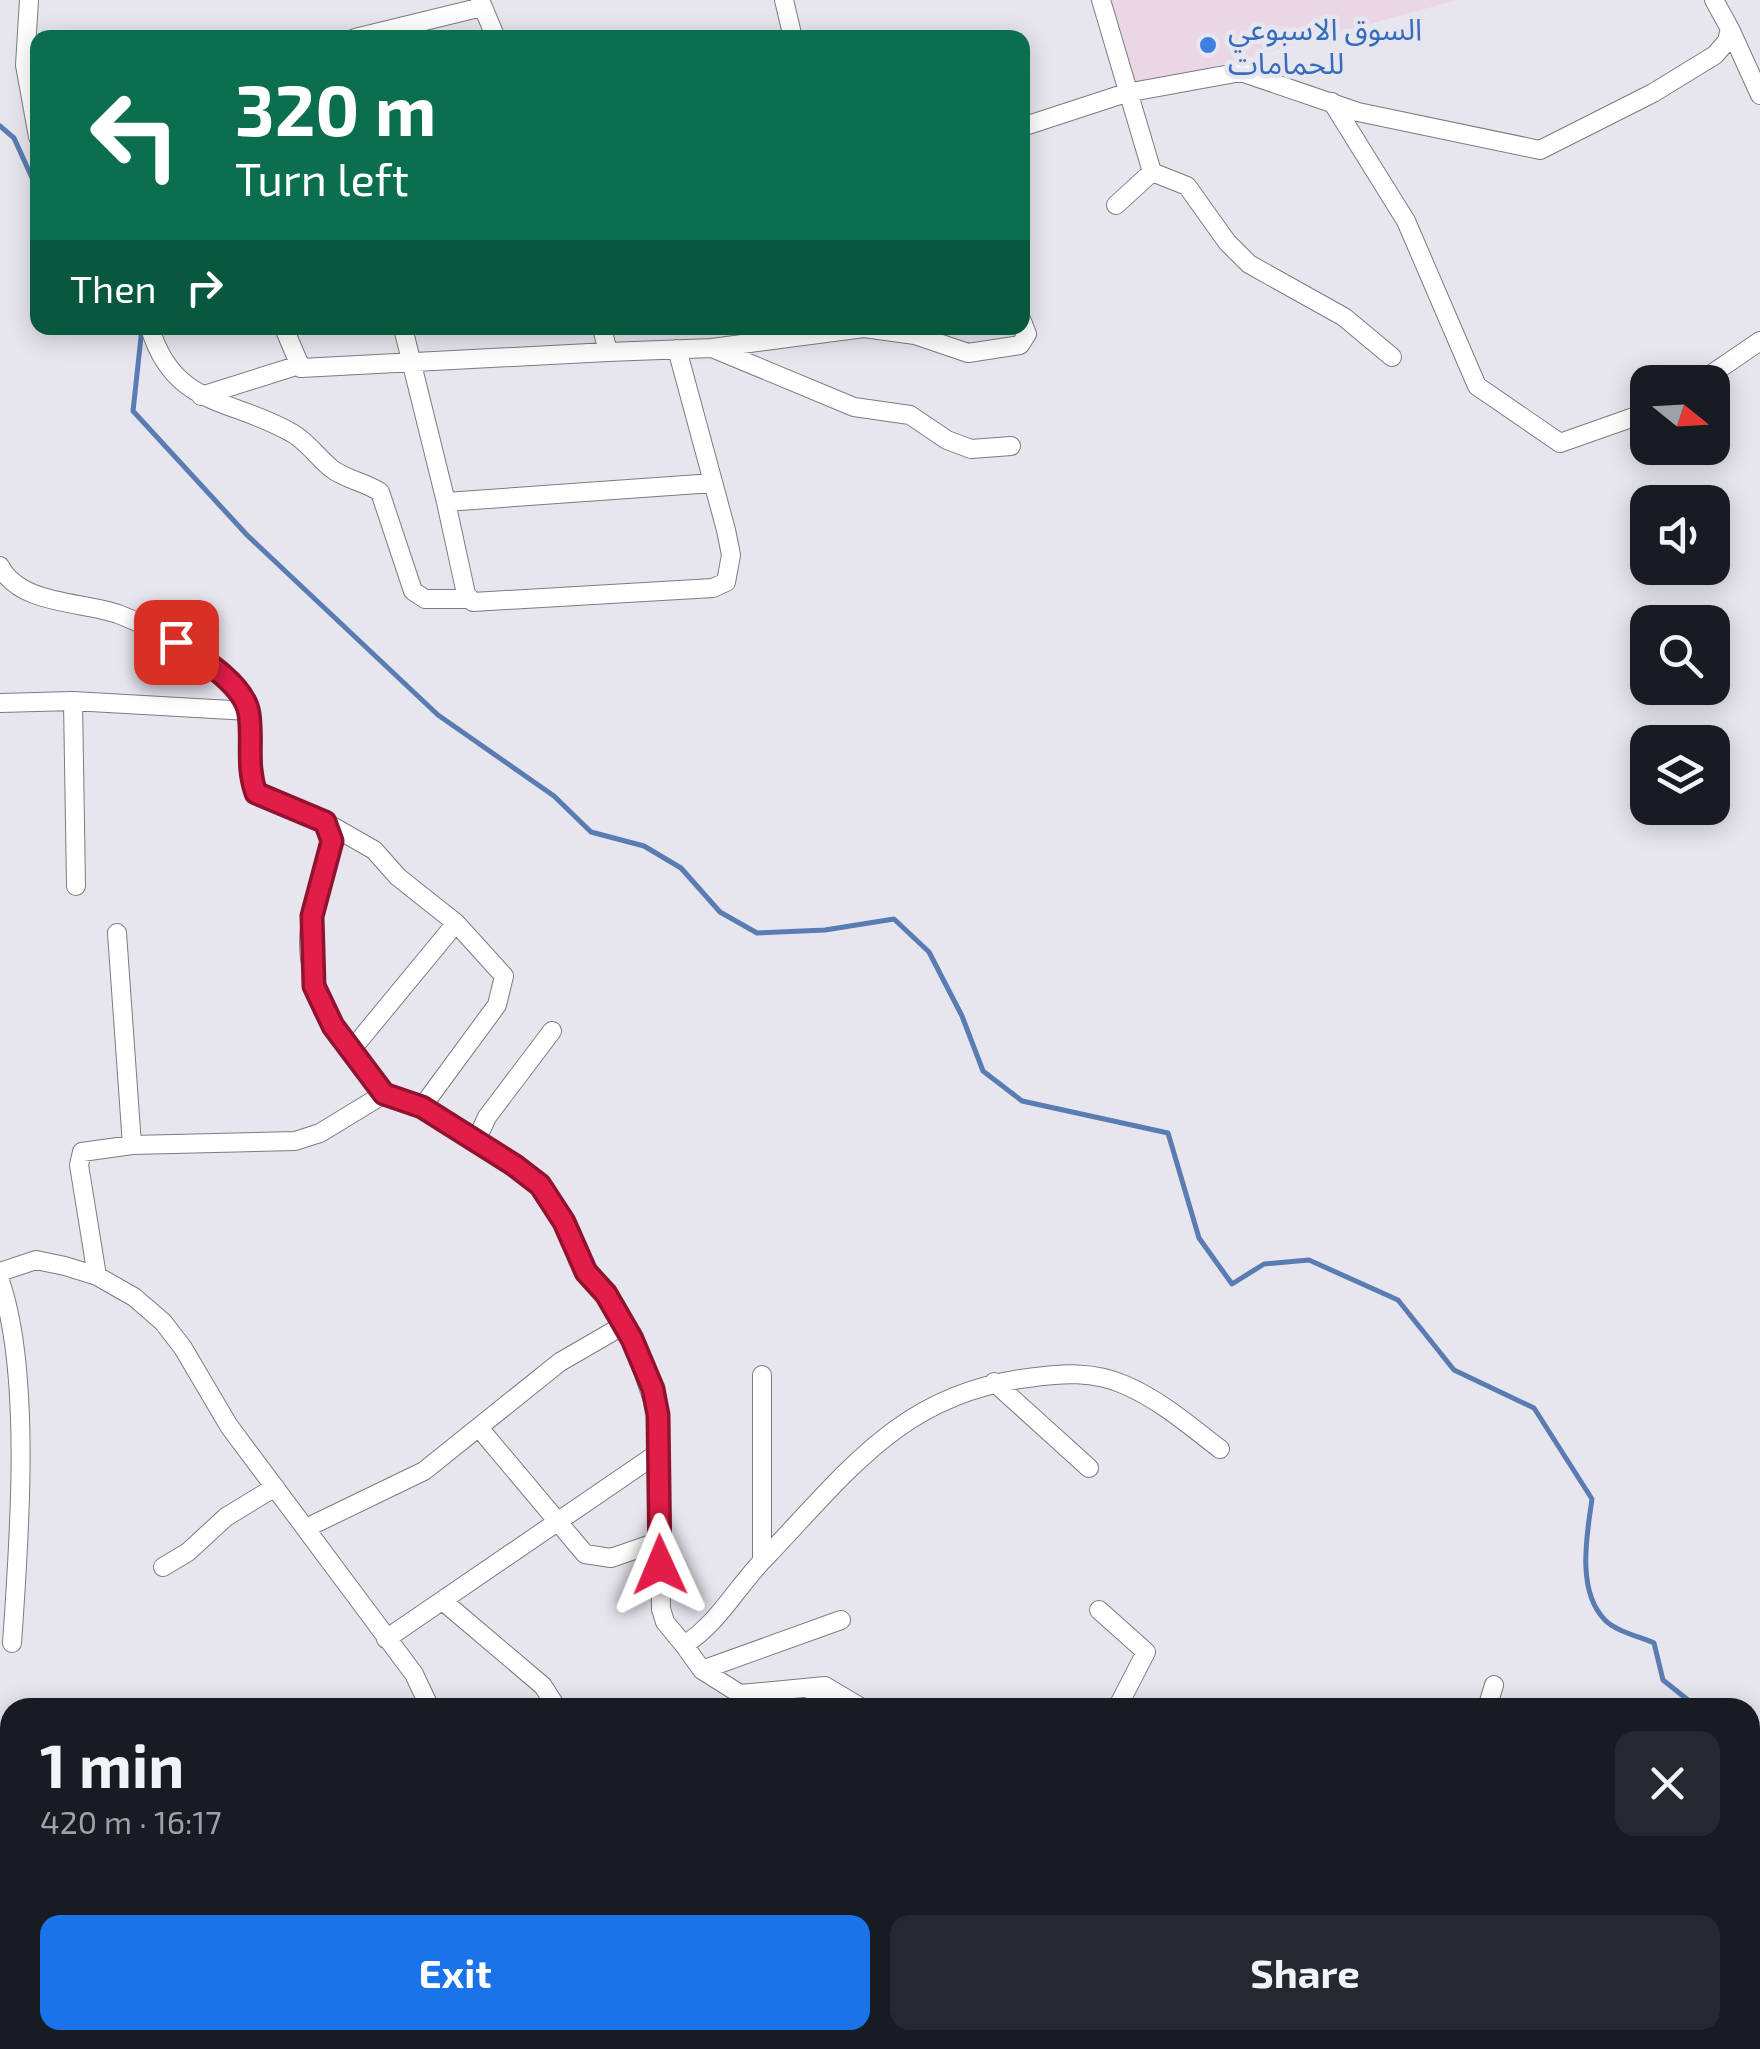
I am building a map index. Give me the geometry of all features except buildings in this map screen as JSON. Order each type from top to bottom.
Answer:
[{"type":"street","points":[[29,0],[24,65],[30,96]]},
{"type":"street","points":[[784,0],[791,30]]},
{"type":"street","points":[[1101,0],[1152,172],[1187,186],[1227,242],[1249,264],[1344,317],[1392,357]]},
{"type":"street","points":[[1714,0],[1760,95]]},
{"type":"street","points":[[385,30],[481,4],[492,30]]},
{"type":"street","points":[[1030,124],[1126,93],[1240,72],[1394,120],[1540,150],[1653,93],[1714,55],[1727,41],[1730,29]]},
{"type":"street","points":[[1332,102],[1406,221],[1476,386],[1560,443],[1630,418]]},
{"type":"street","points":[[1116,205],[1152,172]]},
{"type":"street","points":[[153,335],[166,365],[202,396],[294,433],[330,468],[380,492],[413,592],[425,600],[470,599],[480,604],[714,588],[726,582],[731,555],[677,349]]},
{"type":"street","points":[[286,335],[296,366]]},
{"type":"street","points":[[405,335],[470,599]]},
{"type":"street","points":[[604,335],[608,352]]},
{"type":"street","points":[[202,396],[296,366],[412,366],[712,348],[811,335]]},
{"type":"street","points":[[918,335],[975,353],[1020,345],[1026,335]]},
{"type":"street","points":[[1724,365],[1760,340]]},
{"type":"street","points":[[712,348],[854,407],[910,415],[947,440],[971,449],[1011,446]]},
{"type":"street","points":[[446,502],[713,483]]},
{"type":"street","points":[[0,566],[16,586],[118,614],[176,642],[218,673],[249,711],[247,769],[256,793],[325,822],[374,850],[398,877],[456,924],[504,976],[496,1004],[422,1107]]},
{"type":"street","points":[[0,704],[73,701],[249,711]]},
{"type":"street","points":[[73,701],[76,886]]},
{"type":"street","points":[[325,822],[332,841],[312,916],[314,986],[333,1026],[384,1094],[422,1107],[540,1185],[564,1222],[586,1272],[624,1324],[653,1389],[664,1622],[702,1670],[740,1694],[825,1686],[845,1698]]},
{"type":"street","points":[[352,1048],[456,924]]},
{"type":"street","points":[[118,933],[132,1145]]},
{"type":"street","points":[[476,1141],[488,1117],[552,1031]]},
{"type":"street","points":[[97,1276],[78,1159],[87,1149],[295,1141],[320,1133],[384,1094]]},
{"type":"street","points":[[0,1272],[36,1260],[97,1276],[134,1297],[162,1322],[275,1488],[308,1527],[414,1674],[425,1698]]},
{"type":"street","points":[[0,1280],[13,1318],[17,1405],[12,1643]]},
{"type":"street","points":[[308,1527],[424,1471],[560,1362],[624,1324]]},
{"type":"street","points":[[684,1646],[704,1632],[762,1560],[909,1416],[994,1382],[1064,1373],[1094,1375],[1122,1384],[1163,1406],[1220,1448]]},
{"type":"street","points":[[762,1375],[762,1560]]},
{"type":"street","points":[[994,1382],[1089,1468]]},
{"type":"street","points":[[480,1429],[585,1554],[598,1558],[660,1542]]},
{"type":"street","points":[[386,1640],[658,1453]]},
{"type":"street","points":[[163,1567],[188,1552],[226,1517],[275,1488]]},
{"type":"street","points":[[444,1602],[543,1686],[551,1698]]},
{"type":"street","points":[[1099,1610],[1146,1652],[1122,1698]]},
{"type":"street","points":[[702,1670],[841,1620]]},
{"type":"street","points":[[1490,1698],[1494,1685]]},
{"type":"street","points":[[816,1698],[825,1686]]},
{"type":"shaded area","name":"السوق الاسبوعي للحمامات","points":[[1109,0],[1457,0],[1132,89]]},
{"type":"waterway","points":[[0,126],[14,138],[30,173]]},
{"type":"waterway","points":[[141,335],[133,411],[247,535],[438,715],[554,796],[591,832],[644,846],[681,868],[720,912],[757,933],[825,930],[894,919],[929,952],[962,1016],[983,1071],[1022,1101],[1168,1133],[1199,1238],[1232,1284],[1264,1264],[1309,1260],[1398,1300],[1454,1370],[1534,1408],[1592,1499],[1586,1562],[1596,1608],[1615,1627],[1654,1643],[1663,1680],[1686,1698]]},
{"type":"place","name":"السوق الاسبوعي للحمامات","points":[[1208,45]]},
{"type":"route","points":[[176,642],[207,662],[239,694],[249,711],[247,769],[256,793],[325,822],[332,841],[330,863],[312,916],[311,943],[314,986],[333,1026],[384,1094],[422,1107],[540,1185],[564,1222],[586,1272],[606,1294],[632,1339],[653,1389],[658,1415],[660,1565]]}]
